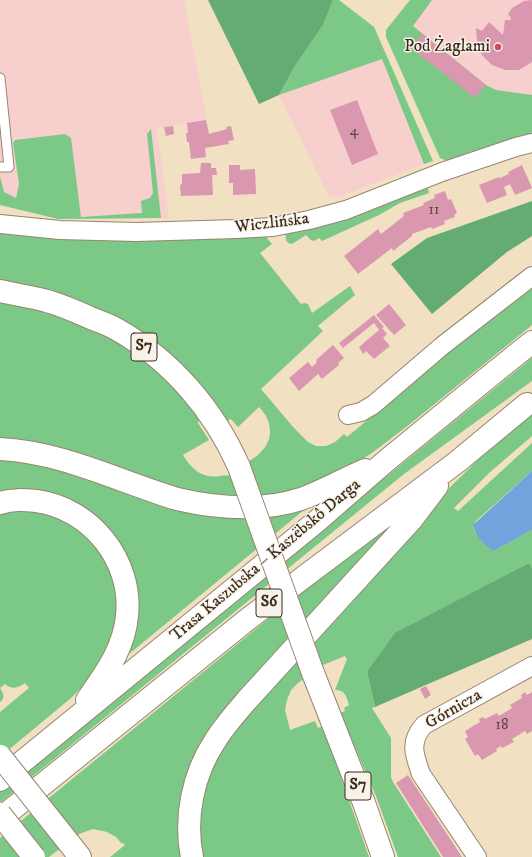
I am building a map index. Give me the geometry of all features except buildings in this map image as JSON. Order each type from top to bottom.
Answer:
[{"type":"main road","name":"S7","points":[[0,291],[40,299],[67,307],[117,329],[142,345],[174,372],[201,402],[214,420],[239,467],[313,673],[364,803],[383,857]]},
{"type":"main road","name":"Trasa Kaszubska – Kaszëbskô Darga","points":[[0,780],[317,522],[386,460],[532,342]]},
{"type":"main road","name":"Trasa Kaszubska – Kaszëbskô Darga","points":[[0,819],[248,620],[457,462],[529,402]]},
{"type":"main road","points":[[0,449],[29,452],[61,459],[177,499],[196,504],[232,507],[261,506],[301,499],[386,460]]},
{"type":"main road","points":[[192,857],[189,828],[192,802],[199,773],[214,742],[226,724],[412,519],[457,462]]},
{"type":"main road","name":"S6","points":[[0,503],[26,500],[45,503],[68,511],[84,520],[98,532],[116,557],[123,575],[128,599],[128,615],[119,649],[111,666],[71,722]]},
{"type":"main road","points":[[0,756],[74,850]]},
{"type":"main road","points":[[0,814],[34,857]]},
{"type":"street","name":"Wiczlińska","points":[[0,224],[60,230],[136,232],[273,227],[309,220],[346,210],[442,172],[532,143]]},
{"type":"street","points":[[348,415],[361,412],[373,405],[442,346],[532,276]]},
{"type":"street","name":"Górnicza","points":[[477,857],[422,774],[414,749],[416,734],[424,725],[532,666]]},
{"type":"lane","points":[[0,78],[9,167],[0,167]]},
{"type":"shaded area","points":[[0,0],[184,0],[207,120],[157,128],[169,218],[58,219],[0,205]]},
{"type":"shaded area","points":[[421,0],[532,0],[532,133],[403,23]]},
{"type":"shaded area","points":[[382,59],[424,164],[337,198],[328,195],[279,95]]},
{"type":"green space","points":[[208,0],[333,0],[323,25],[295,66],[279,95],[259,104]]},
{"type":"green space","points":[[333,0],[339,0],[374,27],[433,161],[424,164],[382,59],[279,95],[295,66],[323,25]]},
{"type":"green space","points":[[410,0],[432,0],[413,26],[486,85],[496,90],[532,95],[532,135],[484,148],[447,161],[440,158],[386,37],[386,30]]},
{"type":"green space","points":[[151,129],[161,218],[58,219],[0,205],[0,176],[4,192],[16,198],[19,184],[13,143],[15,140],[65,134],[71,138],[81,217],[142,213],[141,201],[150,198],[153,193],[147,134]]},
{"type":"green space","points":[[428,188],[429,193],[400,203],[379,215],[322,241],[319,238],[314,241],[311,240],[306,235],[292,244],[288,243],[286,240],[285,232],[334,222]]},
{"type":"green space","points":[[532,201],[532,236],[507,252],[432,314],[391,264],[427,238]]},
{"type":"green space","points":[[0,232],[266,234],[266,237],[272,244],[260,253],[301,304],[308,304],[312,313],[350,286],[355,295],[318,326],[323,331],[261,389],[294,428],[308,442],[316,446],[326,446],[335,442],[344,434],[347,437],[532,283],[532,325],[372,453],[318,482],[291,491],[265,495],[233,497],[194,493],[0,440],[0,299],[45,310],[99,332],[133,351],[168,380],[200,417],[198,423],[209,440],[183,455],[194,469],[203,475],[215,477],[229,475],[234,472],[257,456],[265,448],[270,436],[270,430],[267,418],[259,407],[238,427],[231,419],[226,422],[191,377],[0,281]]},
{"type":"green space","points":[[532,358],[532,381],[404,474],[0,803],[0,791]]},
{"type":"green space","points":[[532,415],[532,436],[489,473],[454,508],[458,511],[532,443],[532,471],[476,521],[473,527],[475,532],[488,547],[497,549],[532,530],[532,568],[529,563],[475,592],[367,672],[375,707],[372,708],[391,738],[391,777],[393,782],[441,857],[398,857],[376,796],[340,713],[345,711],[344,708],[349,705],[343,692],[335,690],[347,659],[345,656],[323,665],[298,683],[291,690],[285,710],[290,730],[315,721],[318,728],[323,726],[369,857],[199,857],[199,803],[221,746],[442,495],[479,459]]},
{"type":"green space","points":[[0,459],[45,465],[78,474],[304,510],[129,654],[108,533],[0,495]]},
{"type":"green space","points":[[409,506],[219,722],[184,857],[110,857],[125,845],[123,843],[122,844],[116,837],[107,832],[93,829],[79,834],[49,857],[0,857],[0,838],[317,579]]},
{"type":"green space","points":[[9,509],[53,513],[93,539],[115,576],[119,623],[94,675],[71,698],[0,757],[0,712],[29,688],[25,683],[15,688],[5,684],[0,688],[0,511]]},
{"type":"green space","points":[[529,563],[532,568],[532,639],[375,707],[367,672],[395,633]]},
{"type":"green space","points":[[0,688],[3,694],[3,699],[0,702]]},
{"type":"water","points":[[532,471],[532,530],[497,549],[492,550],[480,538],[473,525]]},
{"type":"place","name":"Pod Żaglami","points":[[498,47]]}]
